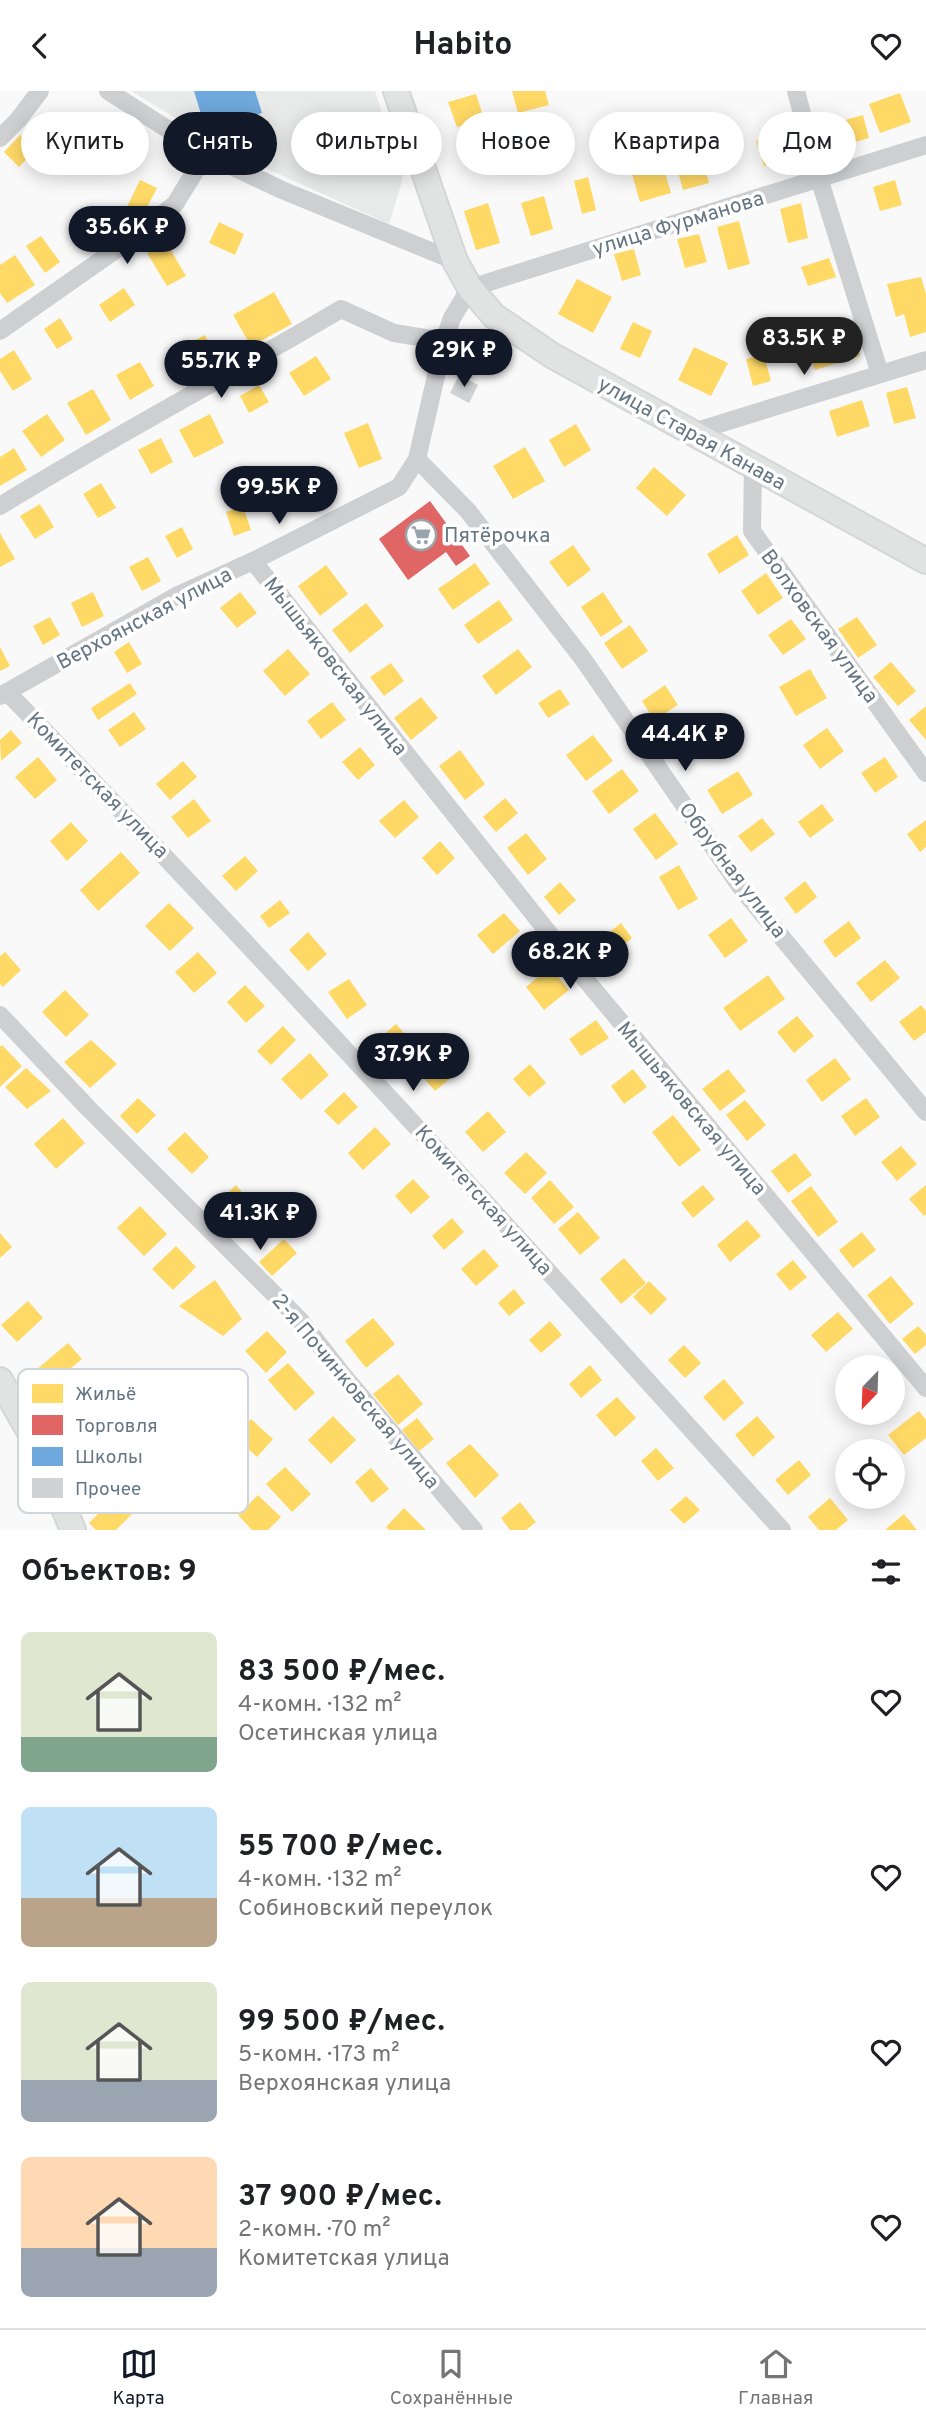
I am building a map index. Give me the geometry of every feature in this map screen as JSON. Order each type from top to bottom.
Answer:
[{"type":"street","points":[[0,138],[19,120],[40,91]]},
{"type":"street","points":[[108,91],[163,126]]},
{"type":"street","name":"улица Старая Канава","points":[[396,91],[455,261],[470,288],[494,316],[553,356],[926,561]]},
{"type":"street","points":[[796,91],[819,179],[880,374]]},
{"type":"street","name":"улица Фурманова","points":[[470,288],[926,145]]},
{"type":"street","points":[[0,331],[134,237],[175,204],[193,175]]},
{"type":"street","points":[[250,175],[455,261]]},
{"type":"street","name":"Верхоянская улица","points":[[4,694],[176,596],[253,561],[399,487],[417,459],[444,341],[452,318],[470,288]]},
{"type":"street","points":[[0,506],[84,454],[271,351],[341,309],[394,333],[444,341]]},
{"type":"street","points":[[693,432],[926,360]]},
{"type":"street","name":"Обрубная улица","points":[[417,459],[468,510],[583,659],[743,889],[926,1112]]},
{"type":"street","name":"Волховская улица","points":[[753,467],[752,531],[926,773]]},
{"type":"street","name":"Мышьяковская улица","points":[[253,561],[590,985],[926,1388]]},
{"type":"street","name":"Комитетская улица","points":[[4,694],[179,869],[406,1114],[782,1530]]},
{"type":"street","name":"2-я Починковская улица","points":[[0,1015],[88,1108],[300,1320],[474,1530]]},
{"type":"street","points":[[0,1380],[18,1411]]},
{"type":"street","points":[[66,1513],[73,1530]]},
{"type":"shaded area","points":[[131,91],[375,91],[382,112],[291,112],[291,175],[402,175],[389,224],[277,173],[277,112],[166,112]]},
{"type":"building: Жильё","points":[[512,91],[545,91],[549,105],[518,112]]},
{"type":"building: Жильё","points":[[900,93],[911,122],[880,133],[869,104]]},
{"type":"building: Жильё","points":[[476,94],[482,112],[456,112],[456,124],[448,102]]},
{"type":"building: Жильё","points":[[863,115],[869,138],[856,142],[856,117]]},
{"type":"building: Жильё","points":[[20,135],[21,136],[19,167],[4,152]]},
{"type":"building: Жильё","points":[[632,175],[666,175],[671,193],[640,202]]},
{"type":"building: Жильё","points":[[679,175],[707,175],[709,183],[683,190]]},
{"type":"building: Жильё","points":[[588,177],[596,210],[582,214],[574,181]]},
{"type":"building: Жильё","points":[[140,180],[157,188],[140,221],[124,213]]},
{"type":"building: Жильё","points":[[895,180],[902,205],[880,211],[873,187]]},
{"type":"building: Жильё","points":[[544,196],[553,229],[531,236],[521,203]]},
{"type":"building: Жильё","points":[[488,203],[500,243],[476,250],[464,211]]},
{"type":"building: Жильё","points":[[801,203],[808,238],[788,243],[780,209]]},
{"type":"building: Жильё","points":[[739,221],[750,264],[728,270],[717,227]]},
{"type":"building: Жильё","points":[[219,222],[244,234],[235,255],[209,243]]},
{"type":"building: Жильё","points":[[699,234],[707,262],[685,268],[677,239]]},
{"type":"building: Жильё","points":[[41,236],[60,262],[45,273],[26,246]]},
{"type":"building: Жильё","points":[[166,242],[186,276],[167,286],[147,253]]},
{"type":"building: Жильё","points":[[634,249],[641,275],[622,281],[614,254]]},
{"type":"building: Жильё","points":[[15,255],[35,285],[7,303],[0,293],[0,265]]},
{"type":"building: Жильё","points":[[829,258],[836,277],[808,286],[801,267]]},
{"type":"building: Жильё","points":[[921,277],[926,294],[926,332],[910,337],[904,314],[896,317],[887,284]]},
{"type":"building: Жильё","points":[[577,279],[612,297],[593,333],[558,314]]},
{"type":"building: Жильё","points":[[124,288],[135,305],[110,322],[99,305]]},
{"type":"building: Жильё","points":[[274,292],[292,324],[251,346],[233,315]]},
{"type":"building: Жильё","points":[[60,318],[73,339],[57,349],[44,329]]},
{"type":"building: Жильё","points":[[848,321],[860,356],[815,370],[803,335]]},
{"type":"building: Жильё","points":[[633,322],[652,331],[640,358],[620,349]]},
{"type":"building: Жильё","points":[[205,335],[215,354],[184,370],[174,351]]},
{"type":"building: Жильё","points":[[694,347],[728,363],[711,396],[678,380]]},
{"type":"building: Жильё","points":[[14,350],[32,379],[13,391],[0,371],[0,359]]},
{"type":"building: Жильё","points":[[764,355],[771,381],[753,386],[746,359]]},
{"type":"building: Жильё","points":[[316,356],[331,379],[304,396],[289,373]]},
{"type":"building: Жильё","points":[[140,362],[154,386],[130,400],[116,375]]},
{"type":"building: Жильё","points":[[259,385],[269,402],[249,413],[240,396]]},
{"type":"building: Жильё","points":[[907,387],[916,418],[894,424],[886,393]]},
{"type":"building: Жильё","points":[[93,389],[111,420],[86,435],[67,403]]},
{"type":"building: Жильё","points":[[862,400],[870,426],[837,437],[829,411]]},
{"type":"building: Жильё","points":[[47,414],[65,440],[41,457],[22,431]]},
{"type":"building: Жильё","points":[[210,414],[224,443],[194,458],[179,430]]},
{"type":"building: Жильё","points":[[368,423],[382,459],[359,468],[344,433]]},
{"type":"building: Жильё","points":[[576,424],[591,450],[564,467],[549,440]]},
{"type":"building: Жильё","points":[[161,438],[173,462],[151,474],[138,450]]},
{"type":"building: Жильё","points":[[525,447],[545,481],[513,499],[493,466]]},
{"type":"building: Жильё","points":[[14,448],[27,470],[0,486],[0,457]]},
{"type":"building: Жильё","points":[[654,467],[686,495],[667,516],[636,488]]},
{"type":"building: Жильё","points":[[294,472],[304,494],[285,503],[274,482]]},
{"type":"building: Жильё","points":[[101,483],[116,508],[98,518],[83,494]]},
{"type":"building: Жильё","points":[[40,504],[54,527],[35,539],[20,516]]},
{"type":"building: Жильё","points":[[243,506],[251,530],[234,536],[226,512]]},
{"type":"building: Жильё","points":[[182,527],[193,549],[177,558],[165,536]]},
{"type":"building: Жильё","points":[[0,533],[15,559],[0,567]]},
{"type":"building: Жильё","points":[[737,535],[749,555],[719,574],[707,554]]},
{"type":"building: Жильё","points":[[573,545],[591,570],[568,587],[549,562]]},
{"type":"building: Жильё","points":[[148,557],[161,581],[142,591],[129,567]]},
{"type":"building: Жильё","points":[[475,563],[490,584],[453,610],[438,589]]},
{"type":"building: Жильё","points":[[326,565],[348,594],[320,616],[298,586]]},
{"type":"building: Жильё","points":[[766,573],[783,598],[758,615],[741,591]]},
{"type":"building: Жильё","points":[[93,592],[104,616],[82,627],[71,603]]},
{"type":"building: Жильё","points":[[240,592],[257,613],[237,628],[220,608]]},
{"type":"building: Жильё","points":[[603,592],[623,622],[601,637],[581,607]]},
{"type":"building: Жильё","points":[[499,600],[513,620],[478,644],[464,625]]},
{"type":"building: Жильё","points":[[366,603],[384,626],[350,653],[332,630]]},
{"type":"building: Жильё","points":[[50,617],[60,635],[43,645],[33,626]]},
{"type":"building: Жильё","points":[[857,617],[877,645],[858,658],[838,629]]},
{"type":"building: Жильё","points":[[791,619],[806,639],[783,655],[768,635]]},
{"type":"building: Жильё","points":[[630,625],[648,651],[622,669],[604,643]]},
{"type":"building: Жильё","points":[[129,642],[142,664],[127,673],[114,652]]},
{"type":"building: Жильё","points":[[0,647],[10,666],[0,671]]},
{"type":"building: Жильё","points":[[288,649],[310,674],[285,696],[263,671]]},
{"type":"building: Жильё","points":[[518,649],[532,667],[496,695],[482,676]]},
{"type":"building: Жильё","points":[[891,662],[916,691],[898,706],[873,677]]},
{"type":"building: Жильё","points":[[391,663],[404,681],[384,696],[370,677]]},
{"type":"building: Жильё","points":[[810,669],[827,698],[796,716],[779,687]]},
{"type":"building: Жильё","points":[[130,683],[137,694],[98,720],[91,708]]},
{"type":"building: Жильё","points":[[665,685],[678,705],[654,720],[642,701]]},
{"type":"building: Жильё","points":[[560,689],[570,704],[548,718],[538,703]]},
{"type":"building: Жильё","points":[[421,697],[438,718],[411,740],[394,718]]},
{"type":"building: Жильё","points":[[332,702],[346,720],[321,739],[307,721]]},
{"type":"building: Жильё","points":[[926,706],[926,740],[909,720]]},
{"type":"building: Жильё","points":[[134,712],[146,729],[120,747],[108,730]]},
{"type":"building: Жильё","points":[[679,720],[696,747],[681,757],[664,730]]},
{"type":"building: Жильё","points":[[827,728],[844,751],[820,769],[803,745]]},
{"type":"building: Жильё","points":[[11,730],[22,743],[1,761],[0,740]]},
{"type":"building: Жильё","points":[[593,735],[613,761],[586,781],[566,755]]},
{"type":"building: Жильё","points":[[360,747],[375,765],[358,780],[342,762]]},
{"type":"building: Жильё","points":[[460,750],[485,784],[465,800],[439,766]]},
{"type":"building: Жильё","points":[[38,757],[57,780],[35,799],[15,777]]},
{"type":"building: Жильё","points":[[885,757],[898,777],[875,793],[861,773]]},
{"type":"building: Жильё","points":[[183,761],[197,777],[170,800],[156,784]]},
{"type":"building: Жильё","points":[[622,769],[639,791],[609,814],[592,791]]},
{"type":"building: Жильё","points":[[738,771],[753,795],[722,814],[707,790]]},
{"type":"building: Жильё","points":[[505,798],[518,813],[496,832],[483,817]]},
{"type":"building: Жильё","points":[[194,799],[211,821],[188,838],[171,817]]},
{"type":"building: Жильё","points":[[404,800],[419,817],[395,838],[379,821]]},
{"type":"building: Жильё","points":[[822,804],[834,820],[810,838],[798,822]]},
{"type":"building: Жильё","points":[[655,813],[678,844],[656,860],[633,829]]},
{"type":"building: Жильё","points":[[762,818],[775,834],[751,852],[738,836]]},
{"type":"building: Жильё","points":[[926,820],[926,847],[920,852],[907,834]]},
{"type":"building: Жильё","points":[[71,822],[88,841],[67,861],[50,841]]},
{"type":"building: Жильё","points":[[526,833],[547,859],[528,875],[507,848]]},
{"type":"building: Жильё","points":[[440,841],[455,858],[437,875],[422,858]]},
{"type":"building: Жильё","points":[[121,852],[140,873],[98,911],[80,890]]},
{"type":"building: Жильё","points":[[245,856],[258,871],[236,891],[222,876]]},
{"type":"building: Жильё","points":[[679,865],[698,899],[678,910],[659,877]]},
{"type":"building: Жильё","points":[[805,881],[817,897],[796,914],[784,898]]},
{"type":"building: Жильё","points":[[560,882],[576,900],[559,915],[544,897]]},
{"type":"building: Жильё","points":[[280,900],[290,913],[269,928],[260,916]]},
{"type":"building: Жильё","points":[[169,903],[194,928],[170,951],[145,926]]},
{"type":"building: Жильё","points":[[504,913],[520,931],[493,954],[477,935]]},
{"type":"building: Жильё","points":[[731,918],[748,941],[725,958],[708,935]]},
{"type":"building: Жильё","points":[[849,921],[861,938],[835,958],[823,941]]},
{"type":"building: Жильё","points":[[621,923],[632,938],[613,953],[602,938]]},
{"type":"building: Жильё","points":[[308,932],[327,954],[308,971],[289,950]]},
{"type":"building: Жильё","points":[[5,952],[21,970],[3,987],[0,984],[0,956]]},
{"type":"building: Жильё","points":[[198,952],[217,973],[194,993],[175,972]]},
{"type":"building: Жильё","points":[[885,960],[900,978],[871,1002],[856,983]]},
{"type":"building: Жильё","points":[[550,967],[569,990],[544,1010],[526,987]]},
{"type":"building: Жильё","points":[[768,975],[785,999],[740,1031],[723,1008]]},
{"type":"building: Жильё","points":[[349,979],[367,1005],[347,1019],[328,992]]},
{"type":"building: Жильё","points":[[245,985],[265,1006],[246,1023],[227,1002]]},
{"type":"building: Жильё","points":[[65,990],[89,1015],[66,1037],[42,1012]]},
{"type":"building: Жильё","points":[[921,1005],[926,1011],[926,1032],[914,1041],[899,1022]]},
{"type":"building: Жильё","points":[[797,1016],[814,1036],[794,1053],[777,1032]]},
{"type":"building: Жильё","points":[[596,1020],[609,1038],[581,1056],[569,1039]]},
{"type":"building: Жильё","points":[[396,1024],[419,1050],[395,1070],[373,1044]]},
{"type":"building: Жильё","points":[[283,1026],[296,1040],[271,1065],[257,1051]]},
{"type":"building: Жильё","points":[[91,1040],[117,1064],[90,1088],[64,1062]]},
{"type":"building: Жильё","points":[[2,1045],[22,1066],[0,1087],[0,1047]]},
{"type":"building: Жильё","points":[[310,1053],[329,1075],[301,1100],[281,1079]]},
{"type":"building: Жильё","points":[[835,1058],[851,1079],[822,1102],[806,1080]]},
{"type":"building: Жильё","points":[[435,1060],[451,1078],[435,1091],[420,1074]]},
{"type":"building: Жильё","points":[[530,1064],[546,1083],[529,1097],[513,1079]]},
{"type":"building: Жильё","points":[[26,1068],[51,1091],[27,1109],[5,1087]]},
{"type":"building: Жильё","points":[[633,1069],[647,1087],[624,1104],[611,1086]]},
{"type":"building: Жильё","points":[[728,1069],[746,1091],[720,1111],[702,1089]]},
{"type":"building: Жильё","points":[[344,1092],[358,1107],[338,1125],[324,1111]]},
{"type":"building: Жильё","points":[[138,1098],[156,1115],[137,1134],[120,1116]]},
{"type":"building: Жильё","points":[[866,1098],[880,1117],[855,1136],[841,1116]]},
{"type":"building: Жильё","points":[[745,1100],[766,1125],[747,1141],[726,1115]]},
{"type":"building: Жильё","points":[[488,1111],[506,1132],[483,1152],[465,1132]]},
{"type":"building: Жильё","points":[[673,1115],[701,1150],[679,1167],[652,1132]]},
{"type":"building: Жильё","points":[[63,1118],[85,1143],[56,1169],[34,1144]]},
{"type":"building: Жильё","points":[[375,1127],[391,1144],[363,1170],[348,1153]]},
{"type":"building: Жильё","points":[[185,1132],[209,1157],[192,1174],[167,1149]]},
{"type":"building: Жильё","points":[[901,1146],[917,1164],[897,1181],[881,1162]]},
{"type":"building: Жильё","points":[[526,1152],[547,1173],[525,1194],[504,1173]]},
{"type":"building: Жильё","points":[[795,1153],[812,1175],[788,1193],[771,1171]]},
{"type":"building: Жильё","points":[[413,1179],[430,1197],[411,1214],[395,1196]]},
{"type":"building: Жильё","points":[[550,1180],[574,1207],[554,1224],[531,1198]]},
{"type":"building: Жильё","points":[[236,1185],[257,1211],[226,1237],[207,1212]]},
{"type":"building: Жильё","points":[[703,1185],[715,1199],[693,1218],[681,1203]]},
{"type":"building: Жильё","points":[[926,1185],[926,1214],[924,1216],[909,1199]]},
{"type":"building: Жильё","points":[[811,1186],[838,1222],[818,1237],[791,1201]]},
{"type":"building: Жильё","points":[[140,1206],[167,1234],[144,1256],[117,1228]]},
{"type":"building: Жильё","points":[[578,1212],[600,1238],[580,1255],[558,1229]]},
{"type":"building: Жильё","points":[[452,1218],[464,1232],[444,1250],[432,1236]]},
{"type":"building: Жильё","points":[[747,1220],[761,1236],[730,1262],[717,1245]]},
{"type":"building: Жильё","points":[[862,1232],[876,1250],[853,1268],[839,1250]]},
{"type":"building: Жильё","points":[[0,1233],[12,1247],[0,1258]]},
{"type":"building: Жильё","points":[[284,1239],[297,1253],[272,1276],[259,1262]]},
{"type":"building: Жильё","points":[[176,1246],[196,1267],[173,1290],[152,1269]]},
{"type":"building: Жильё","points":[[484,1249],[499,1266],[476,1286],[461,1269]]},
{"type":"building: Жильё","points":[[624,1258],[646,1283],[621,1304],[600,1279]]},
{"type":"building: Жильё","points":[[793,1260],[807,1277],[790,1291],[776,1274]]},
{"type":"building: Жильё","points":[[891,1276],[914,1304],[890,1324],[867,1295]]},
{"type":"building: Жильё","points":[[215,1280],[242,1319],[223,1336],[179,1306]]},
{"type":"building: Жильё","points":[[649,1281],[667,1299],[651,1315],[633,1297]]},
{"type":"building: Жильё","points":[[514,1289],[525,1303],[509,1316],[498,1303]]},
{"type":"building: Жильё","points":[[28,1301],[43,1318],[17,1342],[1,1325]]},
{"type":"building: Жильё","points":[[838,1312],[853,1329],[826,1352],[811,1335]]},
{"type":"building: Жильё","points":[[373,1318],[395,1344],[366,1368],[345,1341]]},
{"type":"building: Жильё","points":[[550,1321],[562,1335],[541,1353],[529,1340]]},
{"type":"building: Жильё","points":[[918,1326],[926,1335],[926,1345],[915,1354],[902,1339]]},
{"type":"building: Жильё","points":[[267,1331],[287,1352],[266,1373],[245,1351]]},
{"type":"building: Жильё","points":[[68,1343],[82,1359],[70,1369],[37,1369]]},
{"type":"building: Жильё","points":[[684,1345],[701,1363],[685,1378],[668,1360]]},
{"type":"building: Жильё","points":[[288,1363],[315,1393],[295,1411],[268,1380]]},
{"type":"building: Жильё","points":[[590,1365],[602,1380],[581,1398],[569,1384]]},
{"type":"building: Жильё","points":[[398,1374],[423,1404],[398,1425],[373,1394]]},
{"type":"building: Жильё","points":[[724,1379],[744,1403],[724,1421],[703,1397]]},
{"type":"building: Жильё","points":[[617,1397],[636,1418],[615,1437],[596,1415]]},
{"type":"building: Жильё","points":[[919,1411],[926,1420],[926,1438],[905,1454],[905,1439],[891,1439],[888,1435],[905,1425],[905,1422]]},
{"type":"building: Жильё","points":[[333,1416],[356,1440],[331,1464],[308,1440]]},
{"type":"building: Жильё","points":[[757,1416],[775,1437],[753,1457],[735,1435]]},
{"type":"building: Жильё","points":[[417,1418],[434,1439],[419,1451],[402,1430]]},
{"type":"building: Жильё","points":[[251,1419],[273,1439],[257,1457],[248,1449],[248,1422]]},
{"type":"building: Жильё","points":[[470,1444],[499,1475],[475,1498],[446,1463]]},
{"type":"building: Жильё","points":[[656,1448],[674,1468],[658,1481],[641,1461]]},
{"type":"building: Жильё","points":[[799,1460],[811,1475],[788,1495],[775,1480]]},
{"type":"building: Жильё","points":[[285,1467],[311,1494],[292,1512],[266,1484]]},
{"type":"building: Жильё","points":[[371,1468],[389,1489],[372,1503],[355,1482]]},
{"type":"building: Жильё","points":[[258,1495],[281,1517],[268,1530],[252,1530],[238,1515],[248,1513],[248,1505]]},
{"type":"building: Жильё","points":[[686,1496],[700,1510],[684,1524],[670,1510]]},
{"type":"building: Жильё","points":[[830,1498],[835,1509],[839,1509],[848,1520],[836,1530],[819,1530],[808,1517]]},
{"type":"building: Жильё","points":[[520,1502],[536,1522],[526,1530],[510,1530],[501,1518]]},
{"type":"building: Жильё","points":[[404,1508],[426,1530],[389,1530],[386,1527]]},
{"type":"building: Жильё","points":[[99,1513],[133,1513],[116,1530],[96,1530],[89,1523]]},
{"type":"building: Жильё","points":[[904,1514],[917,1530],[885,1530]]},
{"type":"building: Торговля","points":[[430,501],[470,556],[456,566],[446,552],[408,580],[379,539]]},
{"type":"building: Школы","points":[[194,91],[255,91],[262,112],[200,112]]},
{"type":"building: Прочее","points":[[459,375],[478,385],[469,403],[450,393]]},
{"type":"place","name":"Пятёрочка","points":[[421,535]]}]
